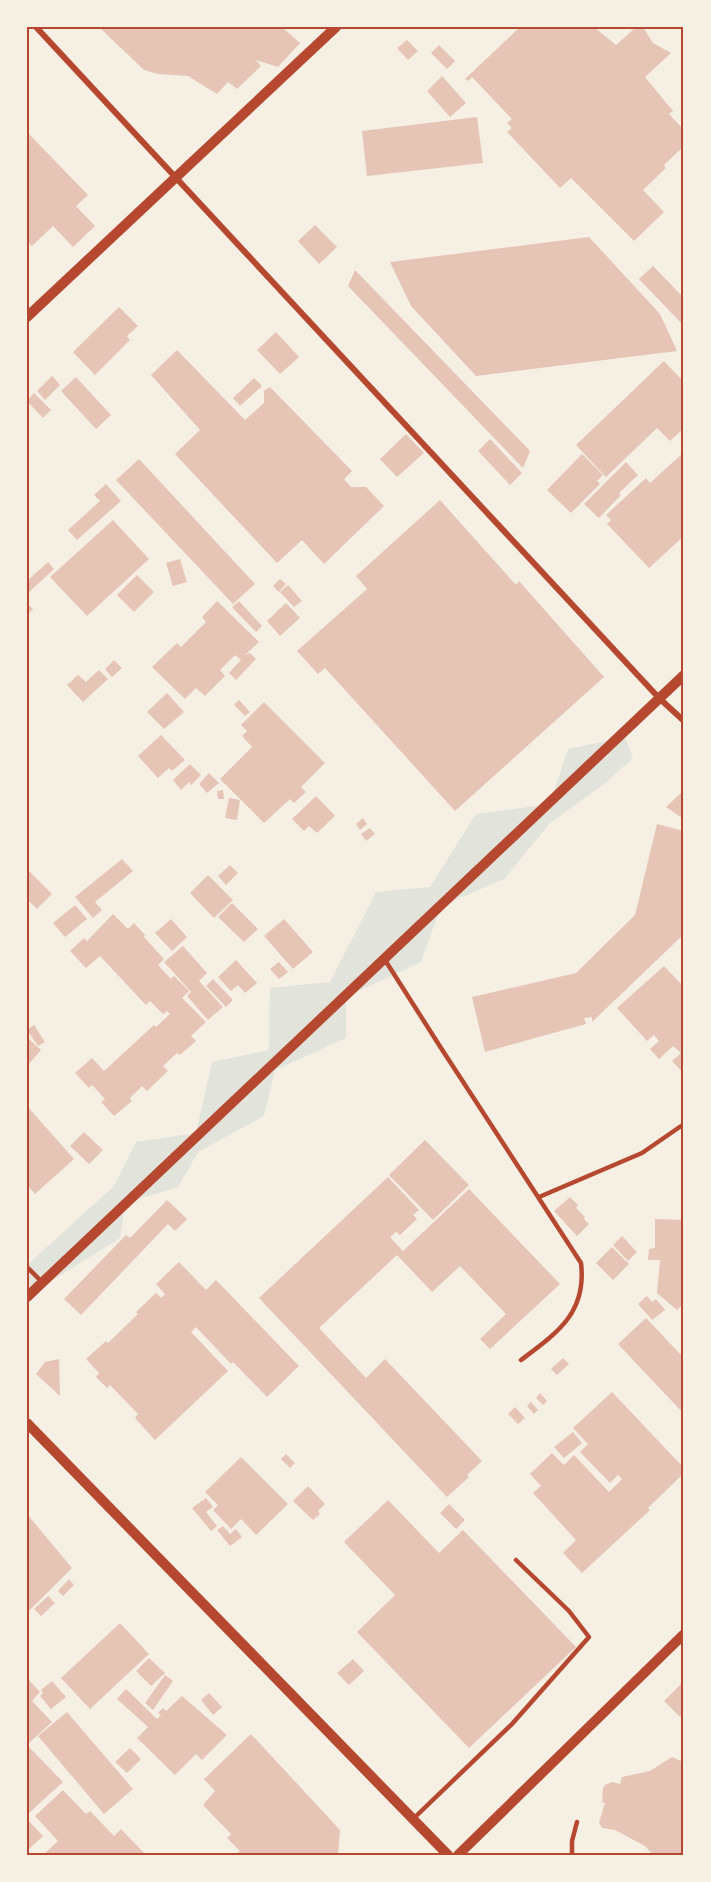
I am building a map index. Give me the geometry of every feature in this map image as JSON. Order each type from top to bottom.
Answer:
[{"type":"street","points":[[36,27],[659,698],[684,721]]},
{"type":"street","points":[[27,317],[336,27]]},
{"type":"street","points":[[27,1296],[684,675]]},
{"type":"street","points":[[27,1423],[448,1855]]},
{"type":"street","points":[[458,1855],[684,1634]]},
{"type":"lane","points":[[384,959],[581,1263],[583,1278],[578,1305],[550,1339],[521,1360]]},
{"type":"lane","points":[[539,1197],[642,1153],[684,1124]]},
{"type":"lane","points":[[27,1267],[42,1282]]},
{"type":"lane","points":[[413,1819],[512,1724],[589,1637],[569,1611],[516,1560]]},
{"type":"lane","points":[[572,1855],[572,1841],[578,1822]]},
{"type":"shaded area","points":[[625,737],[633,758],[604,784],[550,823],[504,879],[441,906],[421,962],[346,997],[346,1038],[275,1070],[264,1116],[198,1152],[178,1187],[125,1203],[120,1238],[27,1298],[27,1265],[114,1186],[136,1142],[196,1133],[212,1062],[269,1050],[270,988],[330,982],[376,892],[430,887],[476,814],[550,804],[568,749]]},
{"type":"building","points":[[99,27],[282,27],[300,43],[278,67],[256,60],[261,66],[237,89],[228,82],[217,94],[188,76],[158,74],[144,70]]},
{"type":"building","points":[[520,27],[594,27],[616,45],[636,27],[643,27],[653,43],[671,53],[645,77],[673,111],[669,114],[684,130],[684,146],[664,165],[666,168],[643,190],[664,212],[634,241],[571,178],[560,188],[507,132],[512,128],[507,123],[512,119],[472,77],[468,81],[465,79]]},
{"type":"building","points":[[407,40],[418,51],[408,60],[397,48]]},
{"type":"building","points":[[439,45],[455,61],[447,69],[431,53]]},
{"type":"building","points":[[442,76],[466,103],[450,117],[427,91]]},
{"type":"building","points":[[477,117],[483,163],[367,176],[362,131]]},
{"type":"building","points":[[27,132],[88,195],[76,206],[95,226],[73,247],[53,226],[32,246],[27,241]]},
{"type":"building","points":[[315,225],[337,247],[319,264],[298,241]]},
{"type":"building","points":[[589,237],[660,314],[677,351],[476,376],[411,306],[390,262]]},
{"type":"building","points":[[653,266],[684,298],[684,326],[639,279]]},
{"type":"building","points":[[355,270],[530,451],[523,468],[348,286]]},
{"type":"building","points":[[119,307],[138,326],[127,336],[130,340],[95,375],[73,352]]},
{"type":"building","points":[[276,332],[299,357],[280,374],[257,350]]},
{"type":"building","points":[[177,350],[245,420],[264,403],[264,391],[270,387],[352,471],[344,479],[351,487],[366,487],[384,506],[324,564],[302,540],[277,563],[175,454],[200,430],[151,375]]},
{"type":"building","points":[[664,361],[684,382],[682,390],[684,428],[670,441],[657,428],[606,477],[576,445]]},
{"type":"building","points":[[52,376],[60,385],[45,400],[37,391]]},
{"type":"building","points":[[76,377],[111,415],[96,429],[61,391]]},
{"type":"building","points":[[254,378],[262,386],[240,406],[233,398]]},
{"type":"building","points":[[34,393],[51,410],[43,418],[27,401]]},
{"type":"building","points":[[406,434],[424,453],[397,477],[380,459]]},
{"type":"building","points":[[490,439],[522,473],[510,485],[478,451]]},
{"type":"building","points":[[684,452],[684,536],[649,568],[607,524],[611,520],[606,515],[646,478],[650,483]]},
{"type":"building","points":[[582,454],[603,475],[597,481],[600,484],[571,513],[547,490]]},
{"type":"building","points":[[139,459],[255,584],[233,604],[116,480]]},
{"type":"building","points":[[626,462],[638,475],[619,493],[621,495],[599,518],[584,504]]},
{"type":"building","points":[[106,484],[121,501],[77,540],[68,530],[100,501],[94,495]]},
{"type":"building","points":[[440,500],[516,585],[519,581],[604,677],[455,811],[325,668],[318,674],[297,651],[367,589],[356,576]]},
{"type":"building","points":[[113,520],[149,559],[87,616],[50,577]]},
{"type":"building","points":[[180,559],[187,582],[173,586],[166,563]]},
{"type":"building","points":[[48,562],[54,569],[27,594],[27,581]]},
{"type":"building","points":[[137,575],[154,592],[134,612],[117,595]]},
{"type":"building","points":[[280,579],[286,584],[279,592],[273,586]]},
{"type":"building","points":[[288,585],[302,601],[294,607],[280,592]]},
{"type":"building","points":[[217,601],[259,642],[245,655],[250,653],[256,659],[236,680],[229,673],[241,660],[235,655],[220,670],[225,676],[205,696],[196,688],[185,699],[152,667],[177,643],[181,647],[206,622],[202,617]]},
{"type":"building","points":[[239,601],[262,626],[256,632],[232,607]]},
{"type":"building","points":[[27,603],[33,609],[27,615]]},
{"type":"building","points":[[286,603],[300,618],[280,636],[267,621]]},
{"type":"building","points":[[114,660],[122,668],[112,677],[105,669]]},
{"type":"building","points":[[99,670],[108,679],[83,702],[67,685],[78,675],[86,682]]},
{"type":"building","points":[[167,693],[184,712],[164,729],[147,712]]},
{"type":"building","points":[[239,700],[250,712],[245,716],[234,705]]},
{"type":"building","points":[[264,702],[325,763],[301,787],[306,792],[294,803],[290,799],[264,823],[220,779],[252,747],[242,736],[247,731],[241,725]]},
{"type":"building","points":[[161,735],[185,760],[172,771],[169,768],[158,778],[138,756]]},
{"type":"building","points":[[190,764],[201,775],[191,785],[189,782],[181,790],[173,780]]},
{"type":"building","points":[[209,773],[219,783],[207,793],[199,784]]},
{"type":"building","points":[[223,790],[224,799],[218,799],[217,791]]},
{"type":"building","points":[[684,790],[684,819],[666,807]]},
{"type":"building","points":[[316,796],[335,816],[317,833],[309,826],[304,831],[292,819]]},
{"type":"building","points":[[229,798],[240,800],[237,820],[225,818]]},
{"type":"building","points":[[363,818],[367,824],[360,830],[356,824]]},
{"type":"building","points":[[657,824],[684,831],[684,934],[592,1022],[592,1017],[584,1018],[586,1024],[485,1052],[472,997],[576,973],[635,915]]},
{"type":"building","points":[[370,828],[375,834],[366,841],[361,834]]},
{"type":"building","points":[[122,859],[133,871],[95,902],[102,910],[93,918],[75,897]]},
{"type":"building","points":[[230,865],[238,873],[226,885],[218,876]]},
{"type":"building","points":[[27,869],[52,894],[37,909],[29,901],[27,903]]},
{"type":"building","points":[[208,875],[233,900],[214,918],[190,893]]},
{"type":"building","points":[[232,903],[258,929],[244,942],[218,917]]},
{"type":"building","points":[[75,905],[87,919],[65,937],[53,923]]},
{"type":"building","points":[[113,914],[128,929],[134,923],[145,935],[144,937],[164,959],[158,965],[171,979],[174,976],[189,991],[182,998],[206,1022],[191,1036],[196,1041],[180,1055],[177,1053],[163,1066],[168,1071],[147,1091],[142,1086],[130,1098],[132,1101],[114,1116],[101,1102],[105,1099],[92,1085],[89,1088],[75,1073],[92,1058],[104,1071],[154,1025],[156,1027],[170,1014],[167,1011],[163,1014],[150,1001],[146,1005],[100,956],[86,968],[70,951],[84,938],[87,941]]},
{"type":"building","points":[[171,919],[187,937],[172,951],[155,933]]},
{"type":"building","points":[[284,919],[313,952],[293,969],[264,936]]},
{"type":"building","points":[[183,946],[207,973],[199,981],[223,1007],[208,1020],[187,996],[191,992],[164,962]]},
{"type":"building","points":[[236,960],[257,983],[245,993],[238,985],[231,991],[218,977]]},
{"type":"building","points":[[279,962],[288,972],[279,979],[270,969]]},
{"type":"building","points":[[664,966],[684,987],[684,1074],[672,1061],[681,1053],[673,1046],[659,1059],[650,1049],[659,1041],[654,1035],[647,1041],[617,1008]]},
{"type":"building","points":[[213,979],[233,1000],[226,1007],[206,986]]},
{"type":"building","points":[[34,1025],[45,1042],[38,1046],[27,1030]]},
{"type":"building","points":[[27,1037],[41,1050],[27,1066]]},
{"type":"building","points":[[27,1106],[74,1159],[35,1194],[27,1185]]},
{"type":"building","points":[[84,1132],[103,1150],[89,1164],[70,1146]]},
{"type":"building","points":[[425,1140],[469,1185],[433,1220],[389,1175]]},
{"type":"building","points":[[388,1177],[419,1210],[413,1215],[417,1219],[400,1235],[396,1232],[390,1237],[403,1251],[469,1189],[560,1284],[490,1349],[480,1339],[506,1314],[460,1266],[432,1292],[397,1255],[319,1328],[366,1378],[385,1359],[482,1461],[467,1475],[469,1477],[447,1497],[259,1298]]},
{"type":"building","points":[[570,1197],[578,1205],[576,1208],[589,1224],[577,1236],[554,1211]]},
{"type":"building","points":[[167,1200],[187,1219],[175,1231],[168,1224],[81,1315],[64,1299],[126,1235],[130,1238]]},
{"type":"building","points":[[655,1219],[684,1220],[684,1303],[677,1310],[657,1293],[660,1260],[648,1260],[649,1249],[655,1248]]},
{"type":"building","points":[[622,1236],[637,1252],[628,1261],[613,1245]]},
{"type":"building","points":[[612,1247],[629,1264],[613,1280],[596,1263]]},
{"type":"building","points":[[179,1262],[206,1290],[216,1280],[299,1366],[267,1397],[196,1327],[191,1332],[228,1371],[155,1440],[135,1418],[138,1414],[110,1385],[107,1388],[96,1377],[99,1373],[86,1359],[106,1341],[108,1343],[156,1293],[161,1298],[165,1294],[156,1284]]},
{"type":"building","points":[[647,1296],[652,1302],[656,1299],[665,1310],[652,1320],[638,1304]]},
{"type":"building","points":[[646,1318],[684,1358],[684,1414],[618,1344]]},
{"type":"building","points":[[563,1358],[569,1364],[557,1375],[551,1369]]},
{"type":"building","points":[[59,1359],[60,1396],[36,1374],[45,1362]]},
{"type":"building","points":[[612,1392],[684,1468],[684,1473],[648,1508],[650,1510],[582,1573],[563,1553],[576,1540],[533,1493],[541,1486],[530,1474],[552,1453],[564,1465],[574,1455],[609,1492],[622,1479],[618,1475],[610,1483],[580,1452],[588,1444],[573,1428]]},
{"type":"building","points":[[540,1393],[547,1401],[543,1405],[536,1398]]},
{"type":"building","points":[[531,1402],[538,1410],[534,1414],[527,1406]]},
{"type":"building","points":[[515,1407],[525,1418],[518,1424],[508,1414]]},
{"type":"building","points":[[573,1432],[582,1443],[564,1458],[554,1447]]},
{"type":"building","points":[[286,1454],[295,1463],[290,1468],[281,1459]]},
{"type":"building","points":[[241,1457],[288,1504],[256,1535],[241,1519],[231,1529],[213,1510],[218,1505],[205,1492]]},
{"type":"building","points":[[308,1486],[325,1504],[318,1511],[320,1514],[313,1520],[293,1501]]},
{"type":"building","points":[[206,1498],[213,1507],[206,1512],[217,1526],[211,1531],[192,1508]]},
{"type":"building","points":[[388,1500],[439,1553],[463,1530],[576,1647],[469,1748],[357,1632],[395,1595],[344,1542]]},
{"type":"building","points":[[449,1504],[465,1520],[456,1529],[440,1513]]},
{"type":"building","points":[[27,1514],[72,1568],[27,1613]]},
{"type":"building","points":[[223,1526],[230,1534],[236,1529],[242,1537],[230,1546],[217,1530]]},
{"type":"building","points":[[69,1579],[74,1585],[63,1596],[58,1591]]},
{"type":"building","points":[[48,1596],[55,1603],[41,1616],[34,1609]]},
{"type":"building","points":[[120,1623],[149,1654],[90,1709],[61,1678]]},
{"type":"building","points":[[149,1658],[165,1673],[151,1686],[136,1671]]},
{"type":"building","points":[[353,1659],[364,1671],[349,1685],[337,1673]]},
{"type":"building","points":[[165,1675],[173,1681],[153,1710],[145,1703]]},
{"type":"building","points":[[27,1678],[40,1692],[32,1701],[52,1722],[29,1743],[27,1741]]},
{"type":"building","points":[[52,1681],[66,1697],[51,1709],[40,1696],[43,1693],[41,1690]]},
{"type":"building","points":[[684,1681],[684,1712],[680,1717],[664,1701]]},
{"type":"building","points":[[126,1689],[157,1719],[161,1715],[158,1713],[163,1708],[166,1711],[182,1696],[227,1735],[202,1760],[196,1754],[175,1775],[137,1738],[148,1727],[117,1699]]},
{"type":"building","points":[[209,1693],[222,1707],[213,1715],[201,1700]]},
{"type":"building","points":[[67,1712],[133,1789],[104,1814],[38,1736]]},
{"type":"building","points":[[251,1734],[340,1830],[338,1855],[235,1855],[240,1851],[227,1838],[231,1834],[203,1805],[215,1791],[204,1779]]},
{"type":"building","points":[[27,1745],[63,1782],[29,1813],[27,1810]]},
{"type":"building","points":[[130,1748],[141,1759],[127,1773],[115,1762]]},
{"type":"building","points":[[684,1751],[684,1855],[653,1855],[645,1846],[615,1830],[602,1828],[599,1823],[605,1803],[602,1802],[605,1785],[612,1782],[620,1784],[622,1777],[650,1771],[672,1757],[681,1761],[681,1753]]},
{"type":"building","points":[[63,1790],[86,1814],[90,1811],[114,1836],[121,1829],[146,1855],[43,1855],[58,1841],[35,1816]]},
{"type":"building","points":[[27,1819],[43,1836],[27,1851]]}]
